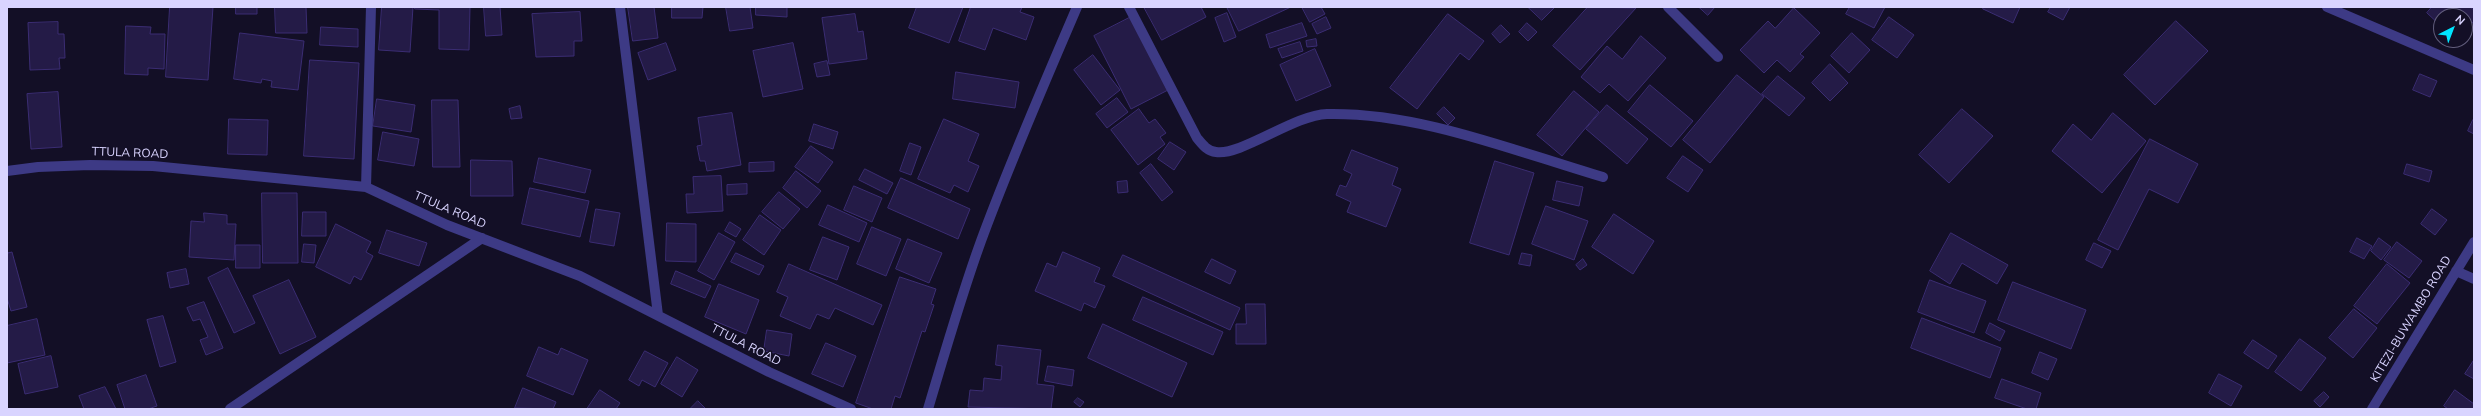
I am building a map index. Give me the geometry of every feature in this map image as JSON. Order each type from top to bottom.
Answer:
[{"type":"street","points":[[366,187],[371,7]]},
{"type":"street","points":[[620,7],[658,315]]},
{"type":"street","points":[[928,409],[951,330],[981,242],[1022,136],[1077,7]]},
{"type":"street","points":[[1129,7],[1197,138],[1205,148],[1215,152],[1227,152],[1285,126],[1323,114],[1354,114],[1414,121],[1603,177]]},
{"type":"street","points":[[1668,7],[1718,57]]},
{"type":"street","points":[[2327,7],[2474,70]]},
{"type":"street","name":"TTULA ROAD","points":[[7,171],[38,166],[153,166],[366,187],[447,225],[580,276],[769,372],[851,409]]},
{"type":"street","points":[[230,409],[482,238]]},
{"type":"street","name":"KITEZI-BUWAMBO ROAD","points":[[2372,409],[2474,242]]},
{"type":"street","points":[[2456,271],[2474,279]]},
{"type":"building","points":[[170,7],[213,7],[208,80],[166,77]]},
{"type":"building","points":[[236,7],[257,7],[257,14],[236,14]]},
{"type":"building","points":[[275,7],[306,7],[307,33],[276,33]]},
{"type":"building","points":[[382,7],[413,7],[410,52],[379,50]]},
{"type":"building","points":[[415,7],[470,7],[469,50],[439,49],[439,10],[415,9]]},
{"type":"building","points":[[484,7],[500,7],[502,35],[486,36]]},
{"type":"building","points":[[628,7],[654,7],[658,38],[633,41]]},
{"type":"building","points":[[672,7],[703,7],[702,18],[672,18]]},
{"type":"building","points":[[726,7],[750,7],[753,28],[730,31]]},
{"type":"building","points":[[756,7],[787,7],[787,17],[756,15]]},
{"type":"building","points":[[917,7],[963,7],[949,43],[909,28]]},
{"type":"building","points":[[971,7],[1022,7],[1020,12],[1034,17],[1026,40],[993,28],[985,50],[959,41]]},
{"type":"building","points":[[1144,7],[1201,7],[1206,17],[1162,40]]},
{"type":"building","points":[[1227,7],[1291,7],[1239,31]]},
{"type":"building","points":[[1302,7],[1321,7],[1325,14],[1310,22]]},
{"type":"building","points":[[1528,7],[1555,7],[1542,20]]},
{"type":"building","points":[[1588,7],[1636,8],[1580,70],[1553,46]]},
{"type":"building","points":[[1699,7],[1715,7],[1708,15]]},
{"type":"building","points":[[1850,7],[1885,7],[1874,28],[1846,14]]},
{"type":"building","points":[[1984,7],[2020,7],[2013,23],[1983,9]]},
{"type":"building","points":[[2051,7],[2070,7],[2063,20],[2048,12]]},
{"type":"building","points":[[2432,7],[2471,8],[2433,8],[2433,19],[2427,13]]},
{"type":"building","points":[[1794,8],[1820,33],[1800,54],[1804,57],[1790,72],[1777,60],[1764,73],[1740,50],[1768,21],[1775,28]]},
{"type":"building","points":[[2473,9],[2474,10],[2473,22]]},
{"type":"building","points":[[580,12],[582,41],[574,41],[574,56],[536,57],[532,14]]},
{"type":"building","points":[[1227,13],[1236,37],[1224,42],[1215,18]]},
{"type":"building","points":[[855,14],[858,32],[863,31],[867,59],[829,64],[822,18]]},
{"type":"building","points":[[1448,14],[1484,41],[1469,60],[1460,53],[1417,109],[1390,88]]},
{"type":"building","points":[[1133,16],[1170,89],[1131,109],[1094,36]]},
{"type":"building","points":[[1326,17],[1331,28],[1317,34],[1312,24]]},
{"type":"building","points":[[1889,17],[1914,35],[1897,58],[1872,40]]},
{"type":"building","points":[[2176,21],[2208,51],[2155,105],[2124,75]]},
{"type":"building","points":[[58,22],[58,34],[64,34],[65,58],[59,58],[60,69],[30,70],[28,23]]},
{"type":"building","points":[[1302,23],[1307,36],[1270,48],[1266,35]]},
{"type":"building","points":[[1527,23],[1537,32],[1528,41],[1519,32]]},
{"type":"building","points":[[1501,25],[1510,34],[1500,43],[1492,34]]},
{"type":"building","points":[[126,26],[151,27],[150,34],[165,34],[164,69],[148,68],[148,75],[125,74]]},
{"type":"building","points":[[321,27],[358,29],[358,47],[320,45]]},
{"type":"building","points":[[240,33],[304,41],[298,90],[271,87],[272,81],[262,79],[261,83],[234,79]]},
{"type":"building","points":[[1852,33],[1870,50],[1849,73],[1831,56]]},
{"type":"building","points":[[1641,36],[1666,58],[1628,101],[1609,84],[1600,93],[1581,77],[1607,46],[1622,59]]},
{"type":"building","points":[[1316,39],[1317,46],[1307,47],[1306,41]]},
{"type":"building","points":[[1300,42],[1303,51],[1282,58],[1278,49]]},
{"type":"building","points":[[666,43],[676,70],[648,80],[638,53]]},
{"type":"building","points":[[793,43],[803,89],[763,97],[753,51]]},
{"type":"building","points":[[1315,49],[1331,86],[1296,101],[1280,65]]},
{"type":"building","points":[[1093,55],[1120,90],[1101,105],[1074,70]]},
{"type":"building","points":[[310,60],[359,63],[354,159],[304,156]]},
{"type":"building","points":[[827,61],[830,75],[817,77],[814,64]]},
{"type":"building","points":[[1830,64],[1848,83],[1830,101],[1812,83]]},
{"type":"building","points":[[956,72],[1019,82],[1015,108],[953,99]]},
{"type":"building","points":[[2420,74],[2437,81],[2430,97],[2413,90]]},
{"type":"building","points":[[1737,75],[1764,97],[1710,163],[1683,140]]},
{"type":"building","points":[[1778,76],[1805,98],[1789,116],[1762,94]]},
{"type":"building","points":[[1650,85],[1693,121],[1671,147],[1628,112]]},
{"type":"building","points":[[1574,91],[1599,112],[1562,156],[1537,135]]},
{"type":"building","points":[[58,92],[62,147],[31,149],[27,94]]},
{"type":"building","points":[[1117,98],[1128,112],[1107,128],[1096,114]]},
{"type":"building","points":[[377,99],[415,105],[411,132],[373,126]]},
{"type":"building","points":[[432,100],[458,100],[460,167],[433,167]]},
{"type":"building","points":[[1607,105],[1648,139],[1627,164],[1586,129]]},
{"type":"building","points":[[520,106],[522,118],[511,119],[509,109]]},
{"type":"building","points":[[1444,107],[1455,118],[1448,125],[1437,114]]},
{"type":"building","points":[[1139,109],[1149,123],[1155,119],[1166,133],[1160,137],[1165,144],[1138,165],[1111,130]]},
{"type":"building","points":[[1962,109],[1993,136],[1949,183],[1919,155]]},
{"type":"building","points":[[732,113],[741,165],[707,171],[705,161],[700,161],[697,146],[702,145],[698,118]]},
{"type":"building","points":[[2113,113],[2146,141],[2102,193],[2052,151],[2073,124],[2091,140]]},
{"type":"building","points":[[229,119],[268,120],[267,155],[228,154]]},
{"type":"building","points":[[944,119],[979,134],[968,161],[979,166],[968,192],[954,185],[950,193],[918,179]]},
{"type":"building","points":[[2473,120],[2474,121],[2474,134],[2468,131]]},
{"type":"building","points":[[814,124],[838,132],[833,149],[809,141]]},
{"type":"building","points":[[383,132],[419,139],[414,166],[378,160]]},
{"type":"building","points":[[2150,139],[2198,164],[2178,203],[2149,189],[2118,250],[2098,240]]},
{"type":"building","points":[[1170,142],[1186,152],[1174,170],[1158,159]]},
{"type":"building","points":[[910,143],[921,147],[911,175],[900,171]]},
{"type":"building","points":[[811,146],[833,162],[818,183],[795,167]]},
{"type":"building","points":[[1352,150],[1398,168],[1392,185],[1401,189],[1386,227],[1347,212],[1351,202],[1336,195],[1340,185],[1346,187],[1352,174],[1344,170]]},
{"type":"building","points":[[1683,156],[1703,170],[1688,192],[1667,178]]},
{"type":"building","points":[[539,158],[591,170],[585,193],[534,182]]},
{"type":"building","points":[[471,160],[512,161],[513,196],[471,196]]},
{"type":"building","points":[[1495,161],[1534,173],[1509,255],[1470,243]]},
{"type":"building","points":[[774,162],[774,171],[749,172],[749,163]]},
{"type":"building","points":[[1151,164],[1173,192],[1162,201],[1140,173]]},
{"type":"building","points":[[2407,164],[2432,171],[2429,182],[2404,174]]},
{"type":"building","points":[[865,169],[893,183],[887,194],[859,180]]},
{"type":"building","points":[[796,171],[821,191],[807,208],[783,188]]},
{"type":"building","points":[[721,176],[723,211],[687,213],[686,194],[694,194],[693,177]]},
{"type":"building","points":[[901,178],[970,209],[958,239],[888,208]]},
{"type":"building","points":[[1127,181],[1128,192],[1118,193],[1117,182]]},
{"type":"building","points":[[1557,181],[1583,187],[1579,206],[1553,200]]},
{"type":"building","points":[[747,184],[747,194],[727,195],[727,185]]},
{"type":"building","points":[[854,186],[882,198],[872,222],[844,210]]},
{"type":"building","points":[[530,188],[589,201],[580,237],[522,224]]},
{"type":"building","points":[[779,192],[800,209],[783,229],[762,212]]},
{"type":"building","points":[[262,193],[297,193],[298,263],[263,263]]},
{"type":"building","points":[[828,205],[867,223],[859,242],[819,225]]},
{"type":"building","points":[[1546,206],[1588,221],[1574,260],[1532,244]]},
{"type":"building","points":[[596,209],[620,213],[614,246],[590,242]]},
{"type":"building","points":[[2432,209],[2447,220],[2435,235],[2421,224]]},
{"type":"building","points":[[303,212],[326,212],[326,236],[302,236]]},
{"type":"building","points":[[204,213],[227,215],[227,224],[236,224],[234,260],[189,257],[191,221],[204,222]]},
{"type":"building","points":[[1614,214],[1654,241],[1633,274],[1592,247]]},
{"type":"building","points":[[760,215],[781,230],[764,255],[743,240]]},
{"type":"building","points":[[730,222],[741,229],[736,237],[725,231]]},
{"type":"building","points":[[667,223],[696,224],[696,262],[666,261]]},
{"type":"building","points":[[336,224],[371,242],[366,252],[373,256],[361,280],[354,276],[350,284],[316,267]]},
{"type":"building","points":[[872,227],[901,239],[886,276],[857,264]]},
{"type":"building","points":[[387,230],[427,243],[419,266],[379,253]]},
{"type":"building","points":[[719,233],[735,242],[714,280],[698,271]]},
{"type":"building","points":[[1951,233],[2008,265],[1997,284],[1962,263],[1950,284],[1930,271]]},
{"type":"building","points":[[823,237],[849,247],[837,280],[810,270]]},
{"type":"building","points":[[2357,238],[2372,246],[2364,259],[2350,252]]},
{"type":"building","points":[[2379,238],[2391,247],[2381,260],[2371,251]]},
{"type":"building","points":[[908,239],[942,253],[929,283],[896,269]]},
{"type":"building","points":[[2397,242],[2422,261],[2409,278],[2384,260]]},
{"type":"building","points":[[2094,243],[2111,251],[2102,268],[2086,260]]},
{"type":"building","points":[[304,244],[316,245],[314,263],[302,262]]},
{"type":"building","points":[[236,245],[260,245],[260,268],[236,268]]},
{"type":"building","points":[[7,250],[8,253],[12,252],[27,307],[11,311],[7,298]]},
{"type":"building","points":[[1063,252],[1100,268],[1094,282],[1105,286],[1095,308],[1084,303],[1081,311],[1035,291],[1047,263],[1056,267]]},
{"type":"building","points":[[736,253],[764,266],[759,275],[731,262]]},
{"type":"building","points":[[1522,253],[1532,255],[1530,266],[1519,264]]},
{"type":"building","points":[[1123,255],[1240,308],[1230,330],[1113,276]]},
{"type":"building","points":[[1212,259],[1236,271],[1230,284],[1205,272]]},
{"type":"building","points":[[1583,259],[1587,265],[1580,270],[1576,265]]},
{"type":"building","points":[[789,264],[882,305],[873,325],[835,308],[829,319],[817,314],[810,329],[780,316],[788,297],[777,292]]},
{"type":"building","points":[[2387,264],[2410,283],[2377,324],[2354,306]]},
{"type":"building","points":[[228,268],[255,323],[234,333],[208,278]]},
{"type":"building","points":[[186,269],[189,284],[170,288],[167,273]]},
{"type":"building","points":[[676,271],[711,286],[705,298],[671,284]]},
{"type":"building","points":[[900,277],[936,289],[931,304],[934,305],[925,332],[922,331],[900,398],[895,396],[891,409],[873,409],[856,403]]},
{"type":"building","points":[[289,280],[316,337],[280,354],[253,296]]},
{"type":"building","points":[[1930,280],[1986,301],[1974,333],[1918,312]]},
{"type":"building","points":[[2013,282],[2086,310],[2071,349],[1998,320]]},
{"type":"building","points":[[719,284],[759,300],[746,334],[705,317]]},
{"type":"building","points":[[1143,297],[1223,332],[1213,355],[1133,320]]},
{"type":"building","points":[[204,302],[223,348],[206,355],[200,340],[208,337],[200,319],[193,321],[187,308]]},
{"type":"building","points":[[1246,304],[1265,304],[1266,344],[1236,344],[1236,324],[1246,324]]},
{"type":"building","points":[[2354,309],[2377,328],[2353,358],[2329,338]]},
{"type":"building","points":[[163,316],[176,362],[160,367],[147,320]]},
{"type":"building","points":[[1922,318],[2001,348],[1990,378],[1911,348]]},
{"type":"building","points":[[37,319],[45,355],[7,363],[7,326]]},
{"type":"building","points":[[1990,323],[2005,331],[2000,341],[1986,333]]},
{"type":"building","points":[[1103,324],[1187,363],[1172,397],[1088,358]]},
{"type":"building","points":[[767,330],[792,334],[789,356],[764,351]]},
{"type":"building","points":[[2300,339],[2326,358],[2301,391],[2275,372]]},
{"type":"building","points":[[2253,340],[2277,356],[2268,369],[2244,353]]},
{"type":"building","points":[[826,343],[856,356],[843,387],[812,374]]},
{"type":"building","points":[[998,345],[1041,350],[1037,384],[1054,386],[1051,409],[968,407],[970,390],[983,391],[984,378],[1001,380],[1002,366],[996,365]]},
{"type":"building","points":[[539,347],[558,355],[561,348],[588,360],[573,395],[527,376]]},
{"type":"building","points":[[645,351],[668,363],[655,387],[642,380],[639,386],[629,380]]},
{"type":"building","points":[[2040,352],[2057,359],[2048,380],[2032,373]]},
{"type":"building","points":[[51,356],[58,387],[25,394],[18,364]]},
{"type":"building","points":[[677,357],[698,370],[682,397],[661,384]]},
{"type":"building","points":[[2474,360],[2474,379],[2465,374]]},
{"type":"building","points":[[1048,366],[1074,370],[1072,386],[1045,381]]},
{"type":"building","points":[[2219,374],[2242,386],[2231,406],[2209,393]]},
{"type":"building","points":[[146,375],[157,406],[148,409],[125,409],[117,385]]},
{"type":"building","points":[[2002,379],[2041,393],[2036,409],[2027,409],[1995,398]]},
{"type":"building","points":[[105,387],[116,409],[84,409],[79,396]]},
{"type":"building","points":[[523,388],[556,402],[553,409],[515,408]]},
{"type":"building","points":[[600,390],[620,403],[616,409],[587,409]]},
{"type":"building","points":[[2455,390],[2474,404],[2474,409],[2448,409],[2444,406]]},
{"type":"building","points":[[2324,392],[2329,397],[2320,407],[2314,401]]},
{"type":"building","points":[[1078,398],[1084,402],[1080,407],[1074,402]]},
{"type":"building","points":[[698,401],[706,409],[690,409]]}]
